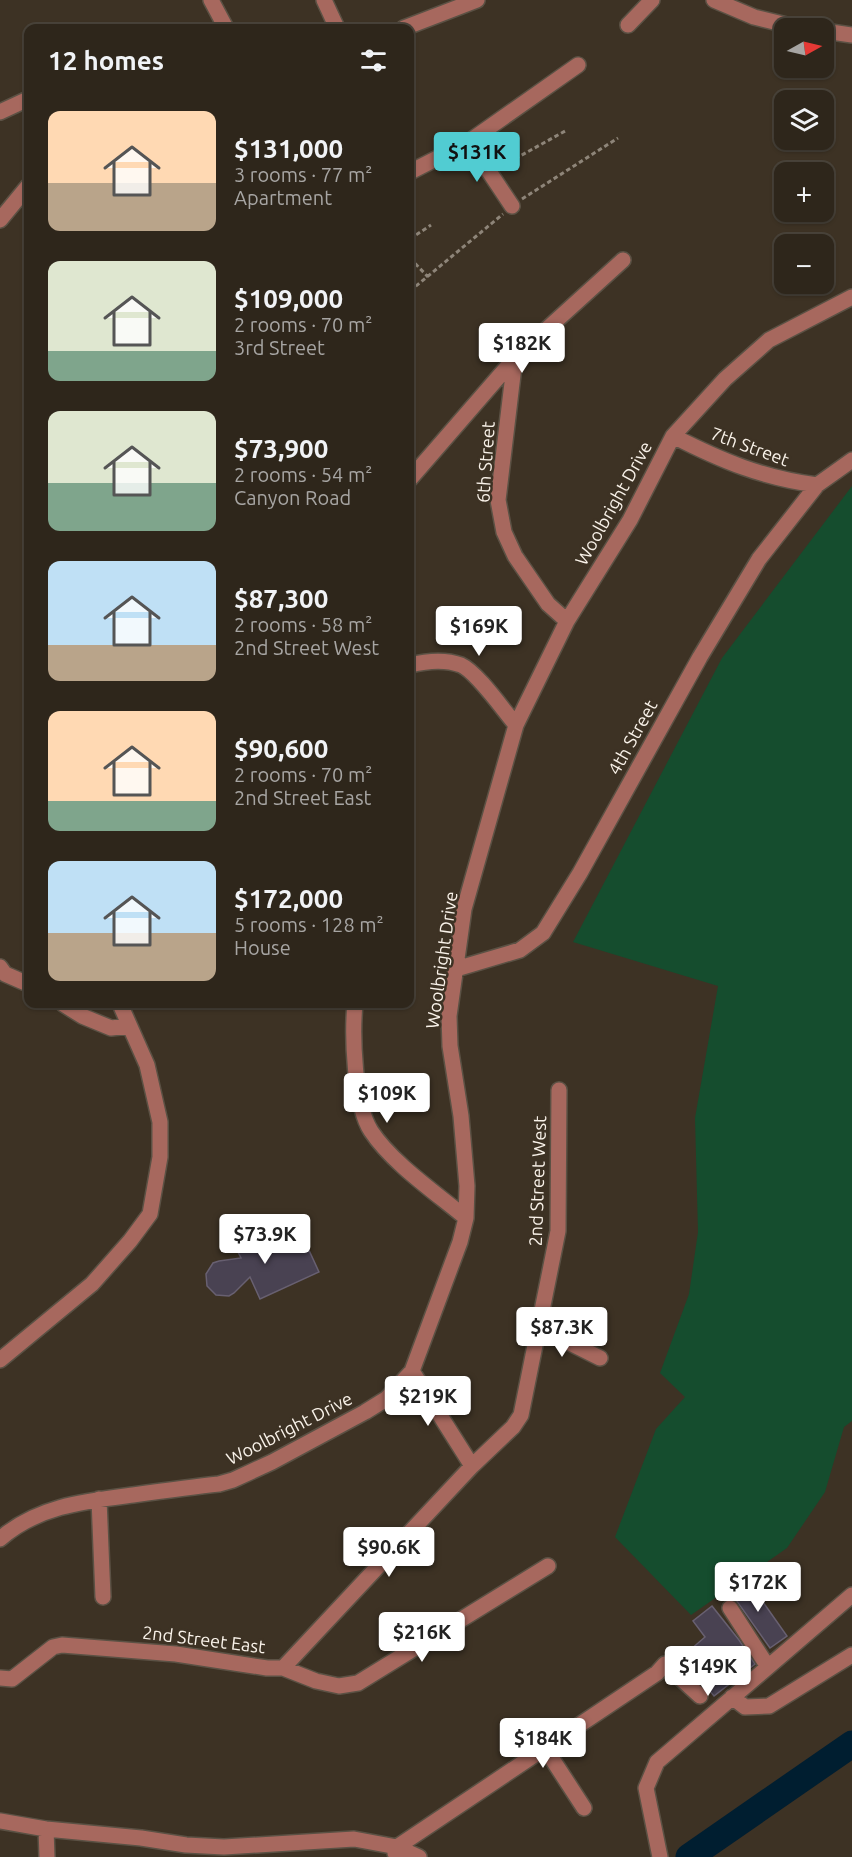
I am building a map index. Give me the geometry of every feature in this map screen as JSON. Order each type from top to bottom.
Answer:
[{"type":"street","points":[[211,0],[224,24]]},
{"type":"street","points":[[324,0],[335,24]]},
{"type":"street","points":[[414,24],[477,0]]},
{"type":"street","points":[[628,25],[652,0]]},
{"type":"street","points":[[714,0],[774,21]]},
{"type":"street","points":[[834,32],[852,35]]},
{"type":"street","points":[[414,170],[467,143],[578,65]]},
{"type":"street","points":[[0,112],[24,101]]},
{"type":"street","points":[[467,143],[512,206]]},
{"type":"street","points":[[0,220],[24,191]]},
{"type":"street","points":[[414,474],[515,358],[623,260]]},
{"type":"street","name":"Woolbright Drive","points":[[0,1539],[24,1522],[49,1510],[99,1499],[219,1484],[233,1480],[272,1462],[365,1412],[386,1399],[412,1371],[460,1242],[466,1218],[467,1186],[462,1127],[450,1046],[449,1016],[464,909],[516,725],[567,621],[630,520],[673,436],[725,379],[769,340],[852,297]]},
{"type":"street","name":"6th Street","points":[[515,358],[498,500],[504,532],[515,556],[548,604],[567,621]]},
{"type":"street","name":"7th Street","points":[[673,436],[747,469],[785,481],[817,485]]},
{"type":"street","name":"4th Street","points":[[456,969],[520,950],[543,933],[580,873],[694,667],[759,559],[817,485],[852,460]]},
{"type":"street","points":[[414,665],[443,661],[462,665],[472,672],[516,725]]},
{"type":"street","points":[[0,967],[5,974],[24,982]]},
{"type":"street","points":[[69,1008],[111,1028],[129,1026]]},
{"type":"street","points":[[0,1360],[92,1284],[130,1241],[150,1214],[160,1157],[160,1122],[147,1065],[122,1008]]},
{"type":"street","points":[[355,1008],[353,1026],[357,1087],[369,1128],[384,1148],[466,1218]]},
{"type":"street","name":"2nd Street West","points":[[472,1466],[513,1427],[521,1415],[558,1231],[560,1090]]},
{"type":"street","points":[[540,1328],[600,1358]]},
{"type":"street","points":[[412,1371],[472,1466]]},
{"type":"street","name":"2nd Street East","points":[[0,1678],[12,1678],[53,1647],[62,1645],[176,1654],[267,1668],[283,1668],[472,1466]]},
{"type":"street","points":[[99,1499],[103,1598]]},
{"type":"street","points":[[283,1668],[316,1682],[339,1686],[358,1683],[548,1566]]},
{"type":"street","points":[[660,1857],[645,1788],[657,1762],[852,1595]]},
{"type":"street","points":[[729,1608],[768,1667]]},
{"type":"street","points":[[732,1697],[745,1707],[769,1706],[852,1655]]},
{"type":"street","points":[[395,1852],[657,1673],[665,1664],[700,1696]]},
{"type":"street","points":[[545,1748],[584,1808]]},
{"type":"street","points":[[0,1821],[46,1829],[186,1845],[224,1847],[354,1839],[419,1857]]},
{"type":"street","points":[[46,1829],[47,1857]]},
{"type":"path","points":[[490,173],[567,130]]},
{"type":"path","points":[[414,236],[431,225]]},
{"type":"path","points":[[414,262],[428,277]]},
{"type":"green space","points":[[852,486],[852,1421],[844,1427],[825,1492],[787,1548],[691,1615],[615,1537],[656,1429],[685,1397],[660,1373],[689,1294],[698,1232],[695,1118],[718,986],[573,942],[722,658]]},
{"type":"building","points":[[296,1222],[319,1272],[260,1299],[250,1277],[229,1296],[216,1295],[207,1286],[206,1274],[213,1263],[241,1258],[237,1250]]},
{"type":"building","points":[[746,1578],[787,1636],[770,1648],[729,1590]]},
{"type":"building","points":[[712,1606],[755,1664],[714,1696],[682,1657],[705,1637],[693,1621]]},
{"type":"waterway","points":[[689,1857],[852,1744]]}]
